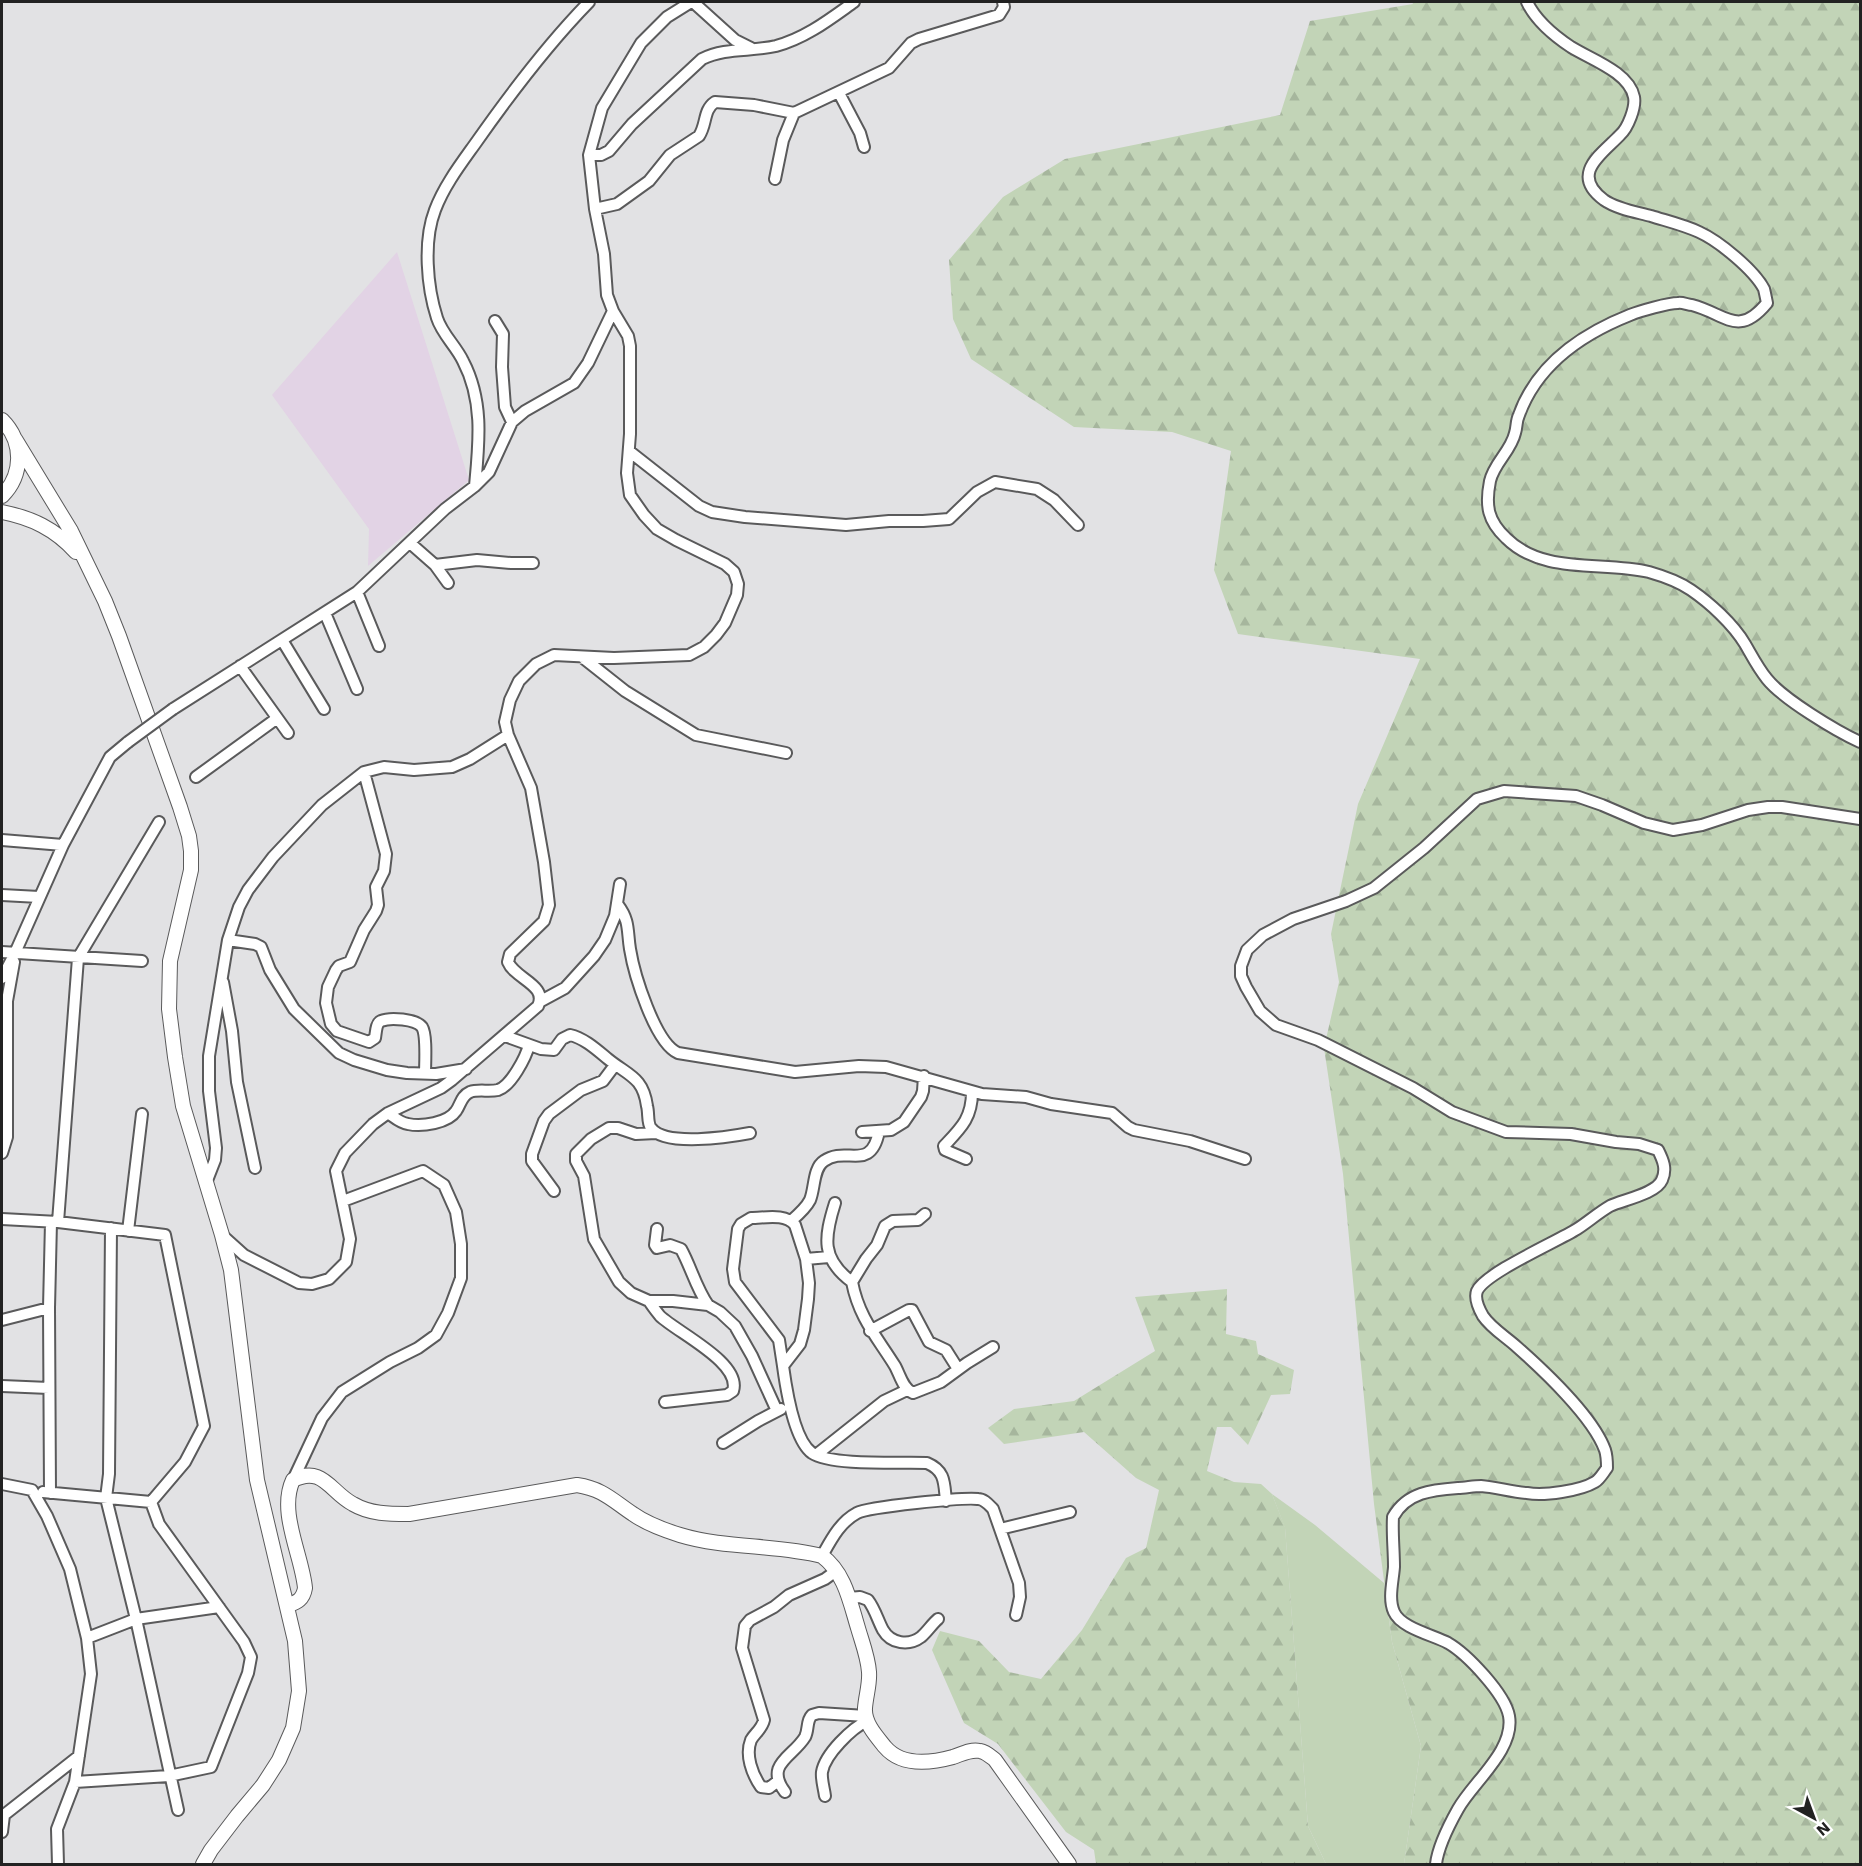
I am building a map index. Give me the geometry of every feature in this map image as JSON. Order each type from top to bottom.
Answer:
[{"type":"main road","points":[[2,420],[61,514],[88,565],[119,636],[189,836],[191,870],[170,961],[169,1009],[183,1106],[231,1270],[257,1480],[295,1641],[299,1691],[293,1728],[279,1760],[263,1785],[211,1850],[203,1864]]},
{"type":"main road","points":[[2,496],[13,482],[18,468],[15,439]]},
{"type":"main road","points":[[2,512],[24,516],[38,522],[63,538],[88,565]]},
{"type":"main road","points":[[2,520],[24,516]]},
{"type":"main road","points":[[287,1606],[298,1602],[304,1595],[305,1588],[287,1499],[293,1480],[309,1475],[321,1478],[353,1504],[386,1514],[409,1514],[577,1485],[606,1494],[634,1515],[655,1526],[705,1542],[822,1556],[836,1571],[849,1598],[869,1670],[870,1685],[865,1710],[866,1718],[888,1750],[898,1758],[924,1762],[934,1762],[973,1750],[988,1754],[995,1760],[1070,1864]]},
{"type":"street","points":[[475,486],[479,410],[463,361],[437,320],[426,260],[434,212],[449,182],[514,89],[568,23],[589,2]]},
{"type":"street","points":[[541,1001],[538,991],[512,969],[508,962],[510,954],[544,921],[549,905],[531,788],[508,735],[505,722],[519,681],[536,664],[554,655],[614,658],[689,655],[704,647],[725,623],[737,595],[738,584],[734,572],[725,564],[657,529],[630,495],[627,473],[630,346],[628,336],[607,296],[604,254],[595,209],[589,155],[602,108],[641,43],[668,17],[692,2],[735,40],[751,48]]},
{"type":"street","points":[[589,155],[609,151],[632,123],[702,58],[714,52],[774,47],[792,41],[811,32],[854,2]]},
{"type":"street","points":[[595,209],[617,204],[649,181],[670,155],[699,136],[703,131],[708,109],[715,102],[754,105],[794,113],[889,68],[911,43],[919,39],[999,15],[1004,8],[1003,2]]},
{"type":"street","points":[[1527,2],[1533,15],[1548,30],[1571,47],[1614,71],[1627,84],[1634,97],[1633,108],[1622,134],[1601,152],[1589,171],[1590,184],[1604,200],[1700,232],[1750,270],[1764,290],[1767,303],[1757,315],[1742,322],[1723,319],[1706,309],[1679,302],[1631,315],[1576,342],[1556,358],[1525,400],[1517,418],[1515,435],[1490,479],[1489,518],[1496,529],[1512,544],[1551,562],[1647,572],[1670,579],[1690,589],[1713,609],[1744,643],[1768,680],[1807,711],[1860,742]]},
{"type":"street","points":[[839,93],[860,133],[864,147]]},
{"type":"street","points":[[775,179],[783,140],[794,113]]},
{"type":"street","points":[[2,978],[63,845],[110,758],[173,709],[357,592],[445,509],[489,472],[512,422],[525,411],[574,383],[588,363],[613,311]]},
{"type":"street","points":[[495,321],[503,334],[504,396],[512,422]]},
{"type":"street","points":[[629,451],[699,506],[712,512],[745,518],[846,525],[949,519],[977,492],[995,482],[1036,489],[1054,500],[1078,525]]},
{"type":"street","points":[[410,543],[435,565],[448,583]]},
{"type":"street","points":[[435,565],[477,560],[533,562]]},
{"type":"street","points":[[357,592],[379,646]]},
{"type":"street","points":[[325,613],[357,689]]},
{"type":"street","points":[[282,640],[324,709]]},
{"type":"street","points":[[582,657],[625,691],[696,735],[786,753]]},
{"type":"street","points":[[240,666],[288,733]]},
{"type":"street","points":[[196,777],[276,719]]},
{"type":"street","points":[[206,1183],[215,1160],[216,1148],[208,1065],[228,940],[239,907],[248,890],[273,857],[322,805],[364,772],[384,767],[414,770],[453,767],[508,735]]},
{"type":"street","points":[[364,772],[386,854],[386,863],[376,887],[378,905],[376,910],[350,962],[339,966],[336,970],[328,987],[326,1003],[331,1024],[337,1031],[369,1042],[375,1038],[378,1024],[381,1021],[408,1020],[418,1023],[423,1031],[425,1074]]},
{"type":"street","points":[[1436,1864],[1441,1846],[1458,1809],[1506,1742],[1509,1715],[1489,1682],[1460,1652],[1449,1644],[1403,1623],[1393,1611],[1393,1517],[1415,1495],[1424,1491],[1479,1486],[1530,1494],[1551,1493],[1581,1487],[1600,1478],[1607,1468],[1606,1455],[1594,1430],[1530,1359],[1484,1317],[1478,1305],[1476,1293],[1482,1283],[1496,1272],[1577,1229],[1612,1205],[1630,1201],[1659,1185],[1665,1163],[1658,1150],[1639,1144],[1571,1134],[1499,1131],[1452,1112],[1413,1088],[1308,1035],[1276,1025],[1260,1011],[1241,976],[1241,966],[1247,950],[1263,935],[1293,919],[1346,901],[1374,888],[1431,842],[1477,799],[1504,791],[1576,796],[1644,823],[1673,830],[1702,825],[1748,810],[1775,807],[1860,819]]},
{"type":"street","points":[[50,1493],[49,1308],[78,958],[159,822]]},
{"type":"street","points":[[2,840],[63,845]]},
{"type":"street","points":[[222,1235],[244,1256],[292,1280],[312,1284],[329,1279],[346,1262],[350,1239],[336,1171],[345,1153],[373,1124],[388,1113],[441,1088],[505,1036],[541,1001],[565,988],[605,940],[618,905],[620,884]]},
{"type":"street","points":[[2,895],[39,897]]},
{"type":"street","points":[[618,905],[628,922],[630,948],[642,993],[664,1040],[674,1052],[776,1071],[810,1072],[867,1065],[886,1067],[924,1076],[972,1092],[1003,1097],[1026,1097],[1051,1104],[1112,1113],[1134,1130],[1190,1141],[1245,1159]]},
{"type":"street","points":[[228,940],[261,946],[270,970],[294,1009],[333,1049],[354,1060],[387,1070],[425,1074],[466,1068]]},
{"type":"street","points":[[2,952],[142,961]]},
{"type":"street","points":[[2,1153],[7,1137],[7,1001],[15,953]]},
{"type":"street","points":[[222,973],[232,1031],[237,1082],[255,1168]]},
{"type":"street","points":[[505,1036],[551,1051],[566,1036],[574,1036],[590,1045],[640,1082],[645,1092],[649,1125],[656,1133]]},
{"type":"street","points":[[388,1113],[401,1122],[416,1125],[451,1116],[470,1092],[496,1090],[504,1087],[523,1062],[529,1045]]},
{"type":"street","points":[[554,1191],[532,1161],[532,1154],[544,1121],[581,1090],[603,1081],[615,1065]]},
{"type":"street","points":[[862,1132],[891,1130],[904,1122],[921,1097],[924,1076]]},
{"type":"street","points":[[966,1159],[945,1150],[944,1146],[961,1127],[971,1110],[972,1092]]},
{"type":"street","points":[[128,1231],[142,1114]]},
{"type":"street","points":[[750,1133],[702,1140],[683,1139],[656,1133],[636,1134],[618,1128],[609,1128],[579,1149],[576,1161],[584,1176],[592,1233],[596,1245],[624,1287],[648,1301],[708,1305],[720,1312],[735,1326],[758,1368],[777,1411]]},
{"type":"street","points":[[791,1221],[807,1205],[821,1163],[830,1158],[865,1155],[877,1144],[879,1131]]},
{"type":"street","points":[[293,1480],[322,1418],[342,1392],[436,1335],[448,1313],[461,1278],[461,1244],[456,1212],[444,1185],[423,1171],[343,1201]]},
{"type":"street","points":[[835,1203],[829,1225],[829,1257],[838,1270],[852,1282],[860,1311],[870,1331],[895,1366],[907,1390],[913,1394],[941,1382],[993,1347]]},
{"type":"street","points":[[852,1282],[880,1240],[885,1226],[893,1221],[918,1220],[925,1214]]},
{"type":"street","points":[[783,1366],[800,1344],[804,1330],[809,1283],[806,1259],[795,1225],[791,1221],[780,1218],[751,1218],[745,1220],[738,1230],[733,1269],[735,1282],[779,1340],[783,1366],[789,1405],[804,1444],[812,1453],[832,1460],[927,1463],[940,1471],[946,1501]]},
{"type":"street","points":[[2,1219],[55,1222],[165,1235],[204,1426],[185,1462],[151,1502]]},
{"type":"street","points":[[111,1228],[109,1474],[106,1498],[136,1619],[177,1810]]},
{"type":"street","points":[[657,1229],[655,1245],[657,1248],[670,1245],[681,1249],[696,1279],[700,1293],[708,1305]]},
{"type":"street","points":[[806,1259],[829,1257]]},
{"type":"street","points":[[648,1301],[660,1316],[720,1360],[734,1384],[733,1391],[727,1395],[665,1402]]},
{"type":"street","points":[[2,1320],[49,1308]]},
{"type":"street","points":[[870,1331],[912,1310],[929,1342],[946,1350],[958,1369]]},
{"type":"street","points":[[2,1386],[49,1388]]},
{"type":"street","points":[[816,1455],[884,1401],[907,1390]]},
{"type":"street","points":[[723,1443],[789,1405]]},
{"type":"street","points":[[2,1484],[50,1493],[151,1502]]},
{"type":"street","points":[[32,1490],[47,1516],[70,1569],[87,1638],[91,1674],[75,1782],[57,1829],[58,1864]]},
{"type":"street","points":[[822,1556],[841,1526],[858,1512],[871,1508],[976,1498],[984,1500],[993,1509],[1019,1583],[1020,1597],[1016,1615]]},
{"type":"street","points":[[75,1782],[169,1776],[211,1767],[248,1672],[251,1657],[159,1524],[151,1502]]},
{"type":"street","points":[[1000,1528],[1070,1512]]},
{"type":"street","points":[[778,1781],[769,1788],[761,1787],[750,1766],[750,1742],[764,1720],[742,1648],[743,1633],[750,1620],[774,1607],[789,1595],[825,1579],[836,1571]]},
{"type":"street","points":[[849,1598],[860,1597],[868,1600],[885,1634],[895,1641],[913,1641],[921,1637],[938,1619]]},
{"type":"street","points":[[87,1638],[136,1619],[219,1608]]},
{"type":"street","points":[[785,1792],[778,1781],[779,1767],[804,1738],[808,1721],[812,1715],[819,1713],[866,1718]]},
{"type":"street","points":[[825,1796],[823,1767],[850,1731],[866,1718]]},
{"type":"street","points":[[2,1832],[3,1815],[79,1756]]},
{"type":"shaded area","points":[[397,252],[469,480],[368,566],[369,529],[272,395]]},
{"type":"green space","points":[[1412,2],[1860,2],[1860,1864],[1404,1864],[1421,1746],[1392,1642],[1374,1504],[1343,1174],[1324,1048],[1339,982],[1331,934],[1358,804],[1420,659],[1238,634],[1214,570],[1231,451],[1172,432],[1074,427],[971,359],[953,319],[949,260],[1003,197],[1065,159],[1280,115],[1310,21],[1413,4]]},
{"type":"green space","points":[[1227,1289],[1226,1334],[1256,1341],[1258,1354],[1294,1370],[1290,1394],[1271,1395],[1248,1445],[1231,1427],[1217,1427],[1207,1471],[1234,1482],[1261,1484],[1272,1494],[1285,1527],[1308,1826],[1326,1864],[1096,1864],[1094,1850],[1066,1832],[998,1744],[964,1723],[932,1650],[940,1631],[979,1641],[1009,1672],[1041,1679],[1082,1630],[1126,1558],[1146,1548],[1159,1490],[1136,1478],[1084,1432],[1004,1444],[988,1428],[1014,1409],[1074,1401],[1155,1351],[1135,1297]]},
{"type":"green space","points":[[1272,1494],[1315,1525],[1384,1583],[1392,1642],[1421,1746],[1404,1864],[1326,1864],[1308,1826],[1285,1528]]}]
